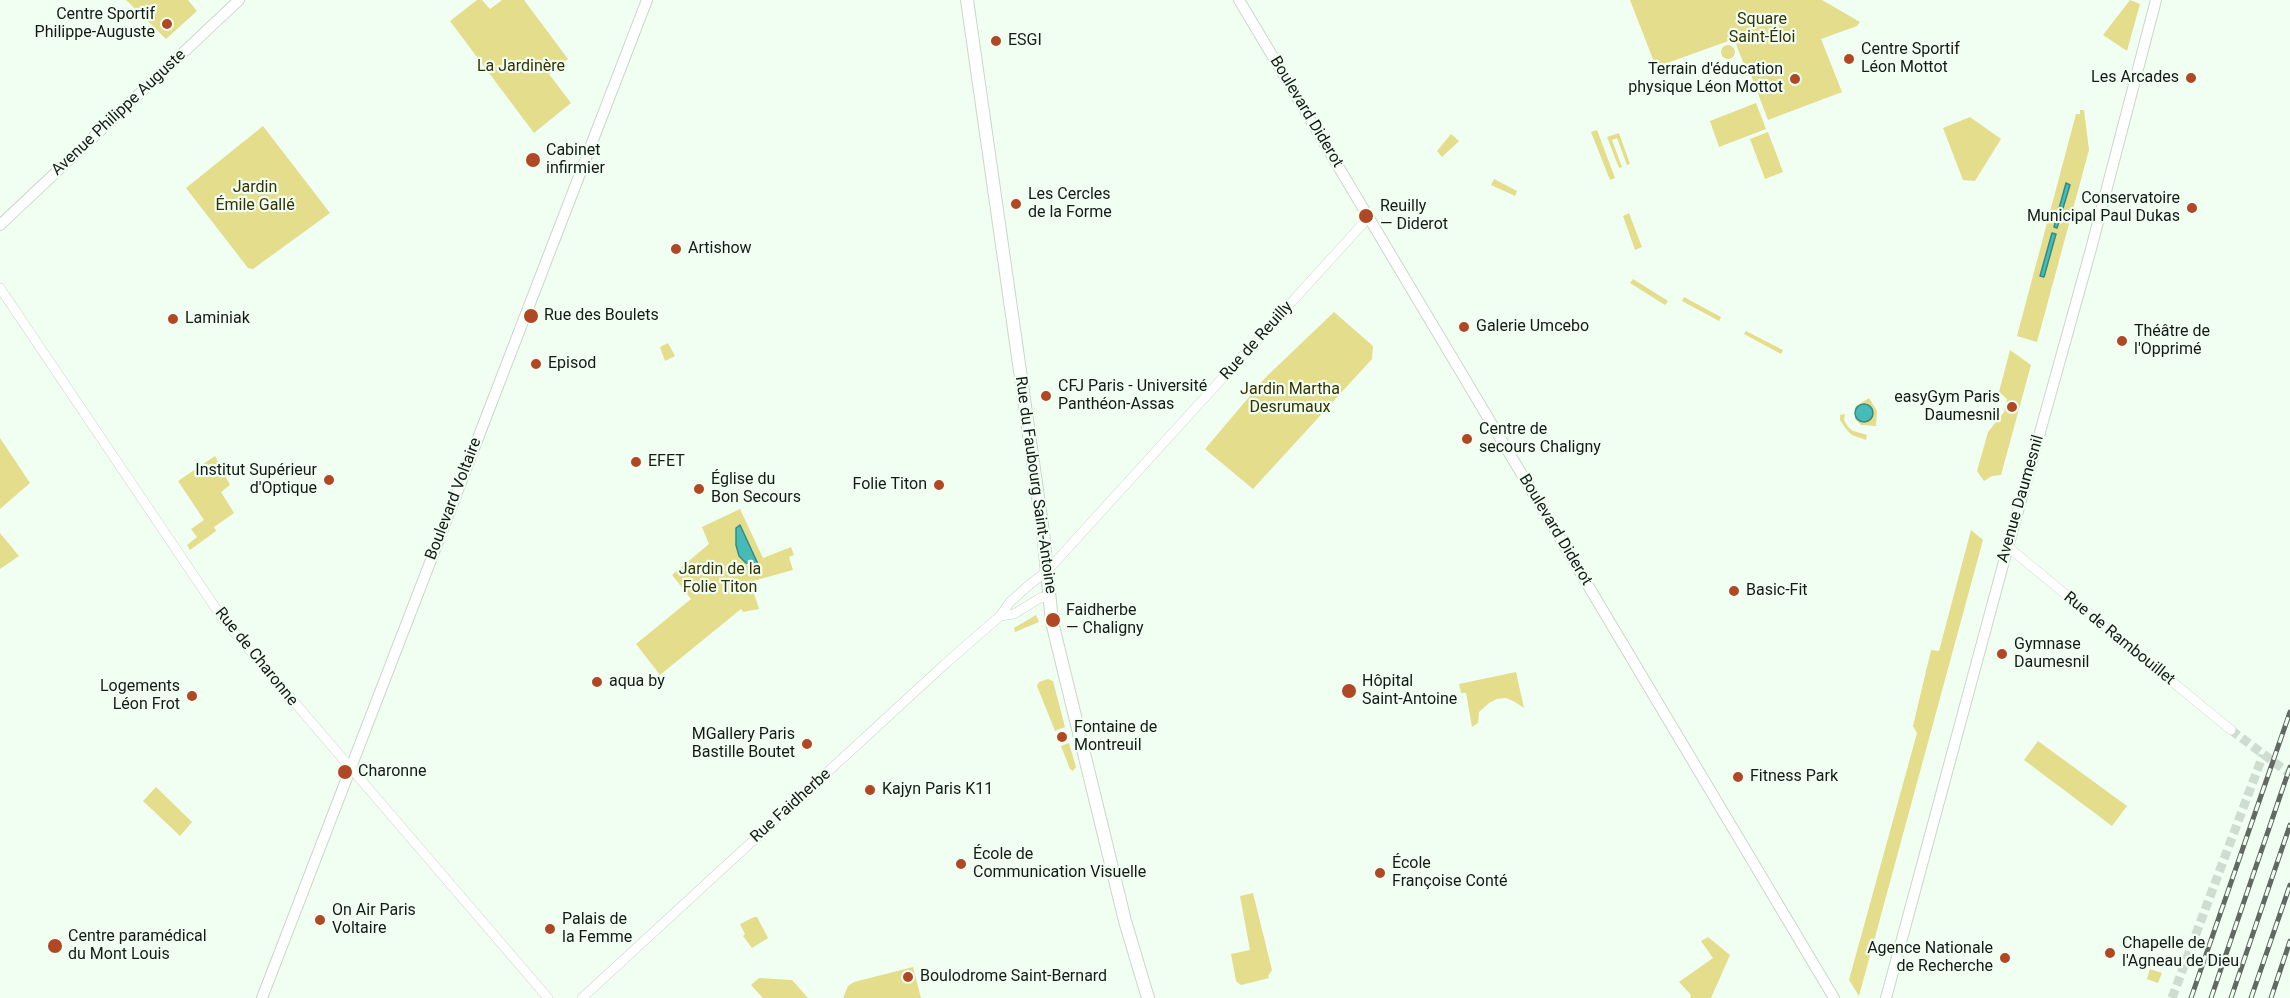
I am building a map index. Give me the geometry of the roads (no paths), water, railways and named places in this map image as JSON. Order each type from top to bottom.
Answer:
[{"type":"main road","name":"Avenue Philippe Auguste","points":[[0,225],[239,0]]},
{"type":"main road","name":"Boulevard Voltaire","points":[[262,998],[647,0]]},
{"type":"main road","name":"Rue du Faubourg Saint-Antoine","points":[[967,0],[1053,625],[1111,866],[1148,998]]},
{"type":"main road","name":"Boulevard Diderot","points":[[1239,0],[1834,998]]},
{"type":"main road","name":"Avenue Daumesnil","points":[[1886,998],[2091,249],[2156,0]]},
{"type":"street","name":"Rue de Reuilly","points":[[1047,571],[1369,217]]},
{"type":"street","name":"Rue de Charonne","points":[[0,288],[223,619],[548,998]]},
{"type":"street","name":"Rue de Rambouillet","points":[[2008,547],[2231,730]]},
{"type":"street","name":"Rue Faidherbe","points":[[582,998],[1000,615],[1017,595],[1047,571]]},
{"type":"street","name":"Rue Faidherbe","points":[[1000,615],[1014,614],[1040,598],[1050,601]]},
{"type":"water","points":[[2066,183],[2070,185],[2057,228],[2054,227]]},
{"type":"water","points":[[2052,233],[2056,234],[2044,277],[2040,276]]},
{"type":"water","points":[[1864,404],[1870,407],[1873,413],[1870,419],[1864,422],[1858,419],[1855,413],[1858,407]]},
{"type":"water","points":[[740,525],[758,564],[746,563],[739,556],[736,545],[736,528]]},
{"type":"tunnel","points":[[2231,730],[2290,774]]},
{"type":"tunnel","points":[[2172,998],[2263,755]]},
{"type":"railway","points":[[2191,998],[2290,712]]},
{"type":"railway","points":[[2211,998],[2290,767]]},
{"type":"railway","points":[[2231,998],[2290,825]]},
{"type":"railway","points":[[2251,998],[2290,885]]},
{"type":"railway","points":[[2271,998],[2290,941]]},
{"type":"place","name":"Centre Sportif Philippe-Auguste","points":[[167,24]]},
{"type":"place","name":"ESGI","points":[[996,41]]},
{"type":"place","name":"Centre Sportif Léon Mottot","points":[[1849,59]]},
{"type":"place","name":"Les Arcades","points":[[2191,78]]},
{"type":"place","name":"Terrain d'éducation physique Léon Mottot","points":[[1795,79]]},
{"type":"place","name":"Cabinet infirmier","points":[[533,160]]},
{"type":"place","name":"Les Cercles de la Forme","points":[[1016,204]]},
{"type":"place","name":"Conservatoire Municipal Paul Dukas","points":[[2192,208]]},
{"type":"place","name":"Reuilly — Diderot","points":[[1366,216]]},
{"type":"place","name":"Artishow","points":[[676,249]]},
{"type":"place","name":"Rue des Boulets","points":[[531,316]]},
{"type":"place","name":"Laminiak","points":[[173,319]]},
{"type":"place","name":"Galerie Umcebo","points":[[1464,327]]},
{"type":"place","name":"Théâtre de l'Opprimé","points":[[2122,341]]},
{"type":"place","name":"Episod","points":[[536,364]]},
{"type":"place","name":"CFJ Paris - Université Panthéon-Assas","points":[[1046,396]]},
{"type":"place","name":"easyGym Paris Daumesnil","points":[[2012,407]]},
{"type":"place","name":"Centre de secours Chaligny","points":[[1467,439]]},
{"type":"place","name":"EFET","points":[[636,462]]},
{"type":"place","name":"Institut Supérieur d'Optique","points":[[329,480]]},
{"type":"place","name":"Folie Titon","points":[[939,485]]},
{"type":"place","name":"Église du Bon Secours","points":[[699,489]]},
{"type":"place","name":"Basic-Fit","points":[[1734,591]]},
{"type":"place","name":"Faidherbe — Chaligny","points":[[1053,620]]},
{"type":"place","name":"Gymnase Daumesnil","points":[[2002,654]]},
{"type":"place","name":"aqua by","points":[[597,682]]},
{"type":"place","name":"Hôpital Saint-Antoine","points":[[1349,691]]},
{"type":"place","name":"Logements Léon Frot","points":[[192,696]]},
{"type":"place","name":"Fontaine de Montreuil","points":[[1062,737]]},
{"type":"place","name":"MGallery Paris Bastille Boutet","points":[[807,744]]},
{"type":"place","name":"Charonne","points":[[345,772]]},
{"type":"place","name":"Fitness Park","points":[[1738,777]]},
{"type":"place","name":"Kajyn Paris K11","points":[[870,790]]},
{"type":"place","name":"École de Communication Visuelle","points":[[961,864]]},
{"type":"place","name":"École Françoise Conté","points":[[1380,873]]},
{"type":"place","name":"On Air Paris Voltaire","points":[[320,920]]},
{"type":"place","name":"Palais de la Femme","points":[[550,929]]},
{"type":"place","name":"Centre paramédical du Mont Louis","points":[[55,946]]},
{"type":"place","name":"Chapelle de l'Agneau de Dieu","points":[[2110,953]]},
{"type":"place","name":"Agence Nationale de Recherche","points":[[2005,958]]},
{"type":"place","name":"Boulodrome Saint-Bernard","points":[[908,977]]},
{"type":"park label","name":"Square Saint-Éloi","points":[[1762,29]]},
{"type":"park label","name":"La Jardinère","points":[[521,67]]},
{"type":"park label","name":"Jardin Émile Gallé","points":[[255,197]]},
{"type":"park label","name":"Jardin Martha Desrumaux","points":[[1290,399]]},
{"type":"park label","name":"Jardin de la Folie Titon","points":[[720,579]]}]
